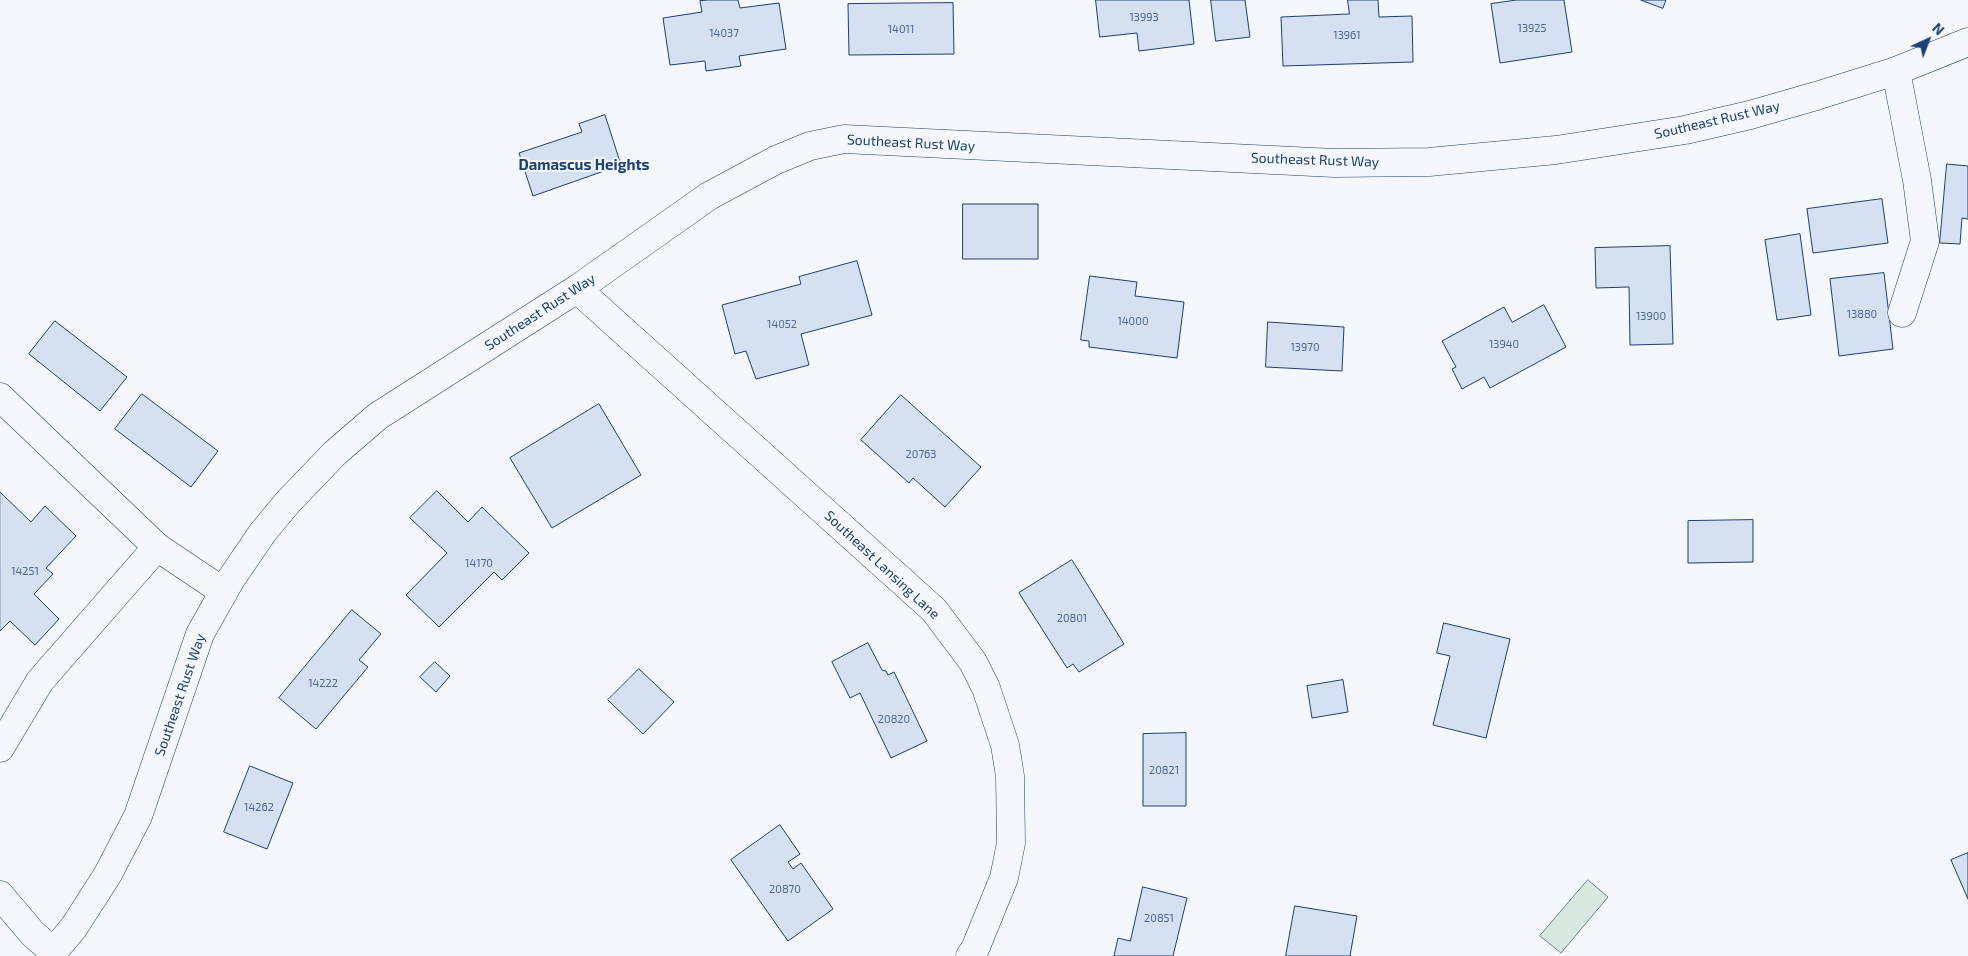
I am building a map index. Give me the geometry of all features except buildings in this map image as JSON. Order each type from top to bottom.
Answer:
[{"type":"street","name":"Southeast Rust Way","points":[[52,954],[74,927],[108,874],[138,816],[200,634],[224,592],[263,532],[288,502],[349,441],[378,416],[577,289],[709,196],[776,160],[810,146],[844,139],[1334,163],[1429,162],[1556,150],[1685,130],[1750,114],[1896,71],[1968,42]]},
{"type":"street","points":[[1896,71],[1917,180],[1925,241],[1902,313]]},
{"type":"street","name":"Southeast Lansing Lane","points":[[577,289],[926,604],[973,662],[997,716],[1005,745],[1010,776],[1011,843],[1004,878],[975,950],[970,956]]},
{"type":"street","points":[[0,397],[158,547],[224,592]]},
{"type":"street","points":[[0,748],[40,681],[158,547]]},
{"type":"street","points":[[0,894],[52,954]]},
{"type":"shaded area","points":[[1588,880],[1608,897],[1561,953],[1540,936]]},
{"type":"district","name":"Damascus Heights","points":[[584,165]]}]
